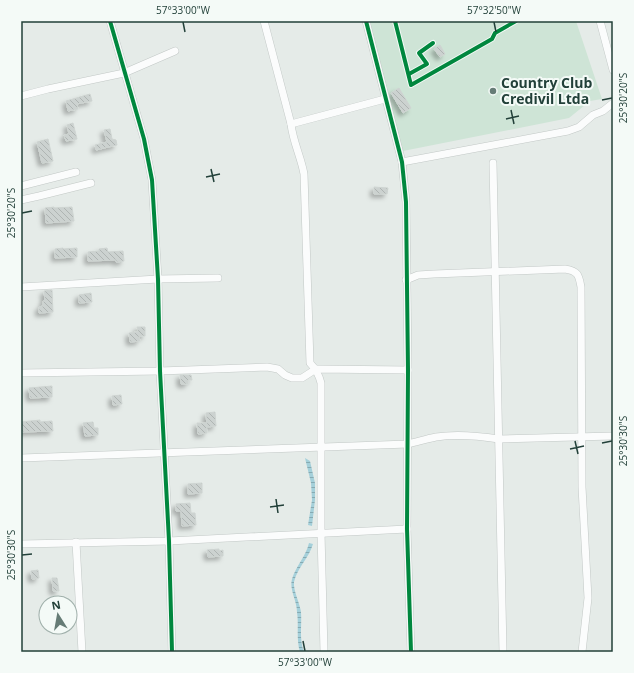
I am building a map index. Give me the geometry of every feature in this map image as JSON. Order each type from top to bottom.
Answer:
[{"type":"street","points":[[110,21],[144,140],[152,180],[158,279],[160,370],[169,542],[172,652]]},
{"type":"street","points":[[264,21],[291,124],[293,138],[304,174],[308,268],[309,354],[310,363],[316,369],[320,377],[321,533],[324,652]]},
{"type":"street","points":[[366,21],[402,162],[406,202],[408,370],[407,528],[411,652]]},
{"type":"street","points":[[600,21],[613,70]]},
{"type":"street","points":[[21,96],[124,72],[175,51]]},
{"type":"street","points":[[291,124],[385,99]]},
{"type":"street","points":[[402,162],[568,131],[579,127],[593,115],[603,111],[613,103]]},
{"type":"street","points":[[493,163],[503,652]]},
{"type":"street","points":[[21,186],[76,172]]},
{"type":"street","points":[[21,200],[91,183]]},
{"type":"street","points":[[406,280],[418,275],[565,269],[573,270],[577,274],[581,287],[582,487],[588,598],[582,652]]},
{"type":"street","points":[[21,286],[158,279],[218,278]]},
{"type":"street","points":[[21,373],[268,367],[278,369],[284,375],[292,378],[302,378],[316,369],[408,370]]},
{"type":"street","points":[[21,458],[408,444],[435,437],[448,436],[499,439],[613,436]]},
{"type":"street","points":[[21,544],[76,542],[169,542],[407,528]]},
{"type":"street","points":[[76,542],[82,652]]},
{"type":"green space","name":"Country Club Credivil Ltda","points":[[370,21],[576,21],[602,99],[590,101],[569,118],[403,151],[384,83]]},
{"type":"water","points":[[305,458],[310,461],[315,483],[312,526],[308,525],[312,500],[311,483]]},
{"type":"water","points":[[309,543],[313,544],[294,582],[301,612],[301,637],[304,652],[300,652],[298,642],[297,608],[291,583]]},
{"type":"building","points":[[440,45],[445,54],[440,57],[434,49]]},
{"type":"building","points":[[399,88],[411,108],[403,113],[391,93]]},
{"type":"building","points":[[90,94],[92,101],[77,104],[78,109],[68,111],[66,101]]},
{"type":"building","points":[[73,123],[77,139],[66,141],[64,135],[69,134],[67,125]]},
{"type":"building","points":[[110,129],[112,139],[116,140],[117,145],[96,150],[95,145],[107,142],[104,130]]},
{"type":"building","points":[[48,139],[53,161],[42,163],[37,142]]},
{"type":"building","points":[[374,187],[388,188],[387,194],[374,194]]},
{"type":"building","points":[[72,207],[74,221],[46,223],[45,208]]},
{"type":"building","points":[[77,248],[77,257],[55,258],[55,249]]},
{"type":"building","points":[[107,248],[108,252],[123,251],[124,261],[88,261],[88,252],[99,251],[99,249]]},
{"type":"building","points":[[52,290],[53,312],[39,313],[39,307],[43,306],[43,301],[45,301],[44,291]]},
{"type":"building","points":[[91,293],[92,302],[79,303],[79,295]]},
{"type":"building","points":[[137,327],[145,327],[145,336],[139,336],[140,341],[130,342],[129,333],[138,332]]},
{"type":"building","points":[[180,375],[191,375],[192,380],[188,380],[188,384],[181,384]]},
{"type":"building","points":[[52,386],[52,397],[30,398],[29,388]]},
{"type":"building","points":[[121,395],[122,404],[113,405],[112,396]]},
{"type":"building","points":[[215,412],[216,426],[207,427],[206,413]]},
{"type":"building","points":[[40,420],[40,422],[52,421],[53,431],[21,432],[21,422]]},
{"type":"building","points":[[93,422],[94,428],[98,428],[98,435],[85,436],[83,423]]},
{"type":"building","points":[[197,423],[206,423],[207,433],[198,434]]},
{"type":"building","points":[[202,483],[202,493],[188,494],[188,484]]},
{"type":"building","points":[[190,503],[191,513],[195,513],[196,525],[182,526],[181,511],[176,511],[176,504]]},
{"type":"building","points":[[219,549],[219,551],[223,550],[223,556],[208,557],[207,550]]},
{"type":"building","points":[[38,570],[39,578],[32,579],[31,571]]},
{"type":"building","points":[[52,578],[57,578],[59,591],[53,591]]},
{"type":"cycle path","points":[[110,21],[144,139],[152,180],[158,279],[160,371],[169,541],[172,652]]},
{"type":"cycle path","points":[[366,21],[402,162],[406,202],[408,370],[407,529],[411,652]]},
{"type":"cycle path","points":[[395,21],[411,85],[492,39],[495,33],[516,21]]},
{"type":"cycle path","points":[[409,74],[427,64],[419,53],[433,43]]},
{"type":"place","name":"Country Club Credivil Ltda","points":[[493,91]]}]
